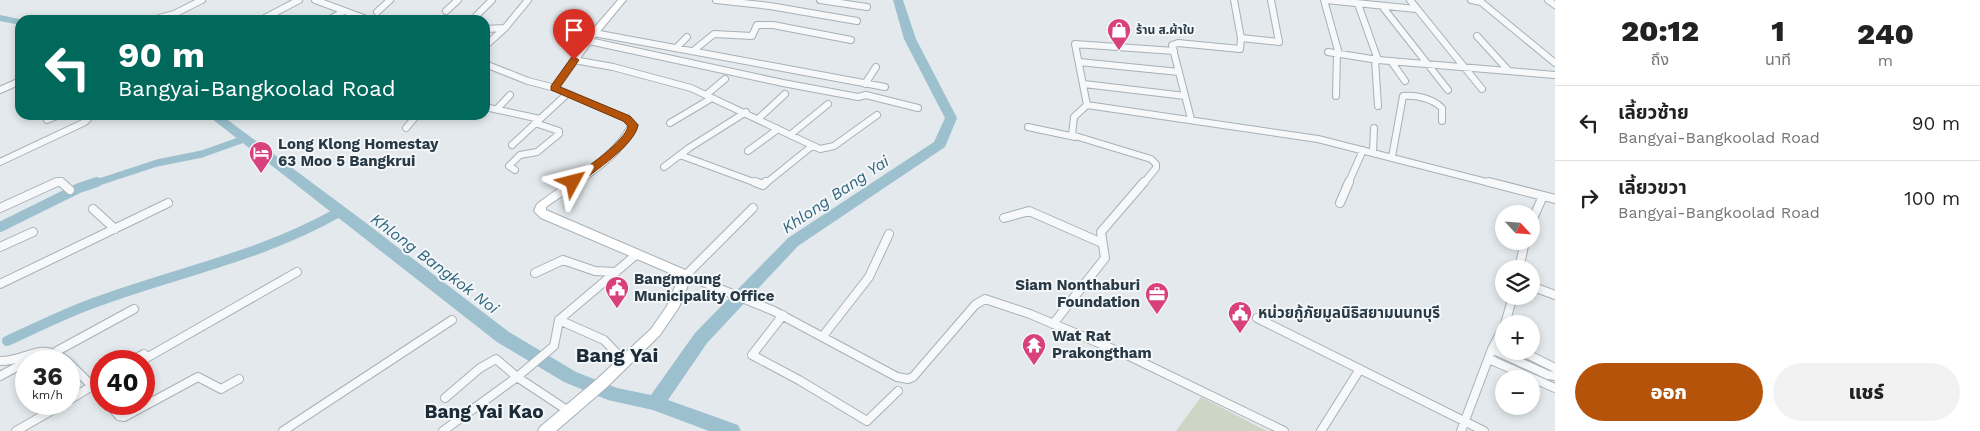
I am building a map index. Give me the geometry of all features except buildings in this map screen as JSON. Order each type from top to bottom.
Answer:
[{"type":"street","points":[[170,15],[202,0]]},
{"type":"street","points":[[270,15],[299,0]]},
{"type":"street","points":[[315,0],[355,15]]},
{"type":"street","points":[[377,12],[390,0]]},
{"type":"street","points":[[446,11],[458,0]]},
{"type":"street","points":[[477,15],[492,0]]},
{"type":"street","points":[[490,42],[505,28],[528,0]]},
{"type":"street","points":[[555,88],[591,37],[622,0]]},
{"type":"street","points":[[716,0],[770,6],[857,21]]},
{"type":"street","points":[[770,6],[776,0]]},
{"type":"street","points":[[820,0],[867,6]]},
{"type":"street","points":[[1191,119],[1172,45],[1178,43],[1240,49],[1241,38],[1234,0]]},
{"type":"street","points":[[1241,38],[1280,42],[1271,0]]},
{"type":"street","points":[[1336,96],[1338,54],[1325,0],[1416,9]]},
{"type":"street","points":[[1410,0],[1482,89]]},
{"type":"street","points":[[1471,0],[1481,2],[1555,63]]},
{"type":"street","points":[[1548,0],[1555,5]]},
{"type":"street","points":[[1358,4],[1377,60],[1378,106]]},
{"type":"street","points":[[1382,6],[1448,90]]},
{"type":"street","points":[[337,15],[344,11]]},
{"type":"street","points":[[693,51],[714,34],[749,37],[752,36],[758,25],[773,25],[851,40]]},
{"type":"street","points":[[490,28],[505,28]]},
{"type":"street","points":[[558,34],[676,48],[885,88]]},
{"type":"street","points":[[1478,36],[1508,70]]},
{"type":"street","points":[[591,37],[783,83],[858,97],[866,95],[918,108]]},
{"type":"street","points":[[676,48],[687,37]]},
{"type":"street","points":[[1087,104],[1075,44],[1174,52]]},
{"type":"street","points":[[1328,52],[1377,60],[1552,74]]},
{"type":"street","points":[[574,60],[671,81],[746,112],[820,149],[834,146],[877,115]]},
{"type":"street","points":[[1391,61],[1405,81]]},
{"type":"street","points":[[1079,62],[1179,72]]},
{"type":"street","points":[[490,66],[555,88],[627,118],[633,125],[632,131],[611,153],[545,202],[540,208],[540,211],[545,216],[754,302],[823,336],[897,377],[908,380],[913,377],[982,300],[990,300],[1053,324],[1188,382],[1284,431]]},
{"type":"street","points":[[864,84],[876,67]]},
{"type":"street","points":[[508,82],[515,76]]},
{"type":"street","points":[[670,123],[709,96],[725,79]]},
{"type":"street","points":[[0,90],[15,83]]},
{"type":"street","points":[[1084,84],[1185,96]]},
{"type":"street","points":[[512,144],[567,94]]},
{"type":"street","points":[[758,119],[785,94]]},
{"type":"street","points":[[497,110],[510,95]]},
{"type":"street","points":[[1392,157],[1403,96],[1438,103],[1442,108],[1442,121]]},
{"type":"street","points":[[790,135],[828,104]]},
{"type":"street","points":[[1075,137],[1072,136],[1071,120],[1074,113],[1087,104],[1318,139],[1555,199]]},
{"type":"street","points":[[490,108],[538,121],[559,131],[559,134],[537,152],[520,155],[509,166],[515,170]]},
{"type":"street","points":[[664,167],[746,112]]},
{"type":"street","points":[[0,162],[87,120]]},
{"type":"street","points":[[406,128],[413,120]]},
{"type":"street","points":[[1028,127],[1133,152],[1151,159],[1156,164],[1156,168],[1101,232],[1100,237],[1104,258],[1053,324]]},
{"type":"street","points":[[1374,128],[1374,152]]},
{"type":"street","points":[[748,151],[778,129]]},
{"type":"street","points":[[680,155],[761,185],[765,184],[812,146]]},
{"type":"street","points":[[1340,203],[1362,150]]},
{"type":"street","points":[[0,208],[60,181],[70,190]]},
{"type":"street","points":[[1539,205],[1543,196]]},
{"type":"street","points":[[0,284],[168,203]]},
{"type":"street","points":[[545,431],[573,410],[612,375],[667,318],[678,297],[686,275],[753,208]]},
{"type":"street","points":[[94,209],[115,229]]},
{"type":"street","points":[[1004,218],[1029,211],[1102,243]]},
{"type":"street","points":[[0,247],[33,232]]},
{"type":"street","points":[[823,336],[869,277],[889,234]]},
{"type":"street","points":[[443,431],[520,374],[554,346],[557,340],[555,330],[559,320],[637,254]]},
{"type":"street","points":[[535,273],[563,260],[595,271],[616,272]]},
{"type":"street","points":[[155,351],[297,272]]},
{"type":"street","points":[[1540,289],[1555,295]]},
{"type":"street","points":[[55,350],[134,309]]},
{"type":"street","points":[[782,315],[752,355],[867,420],[898,391]]},
{"type":"street","points":[[1257,318],[1484,431]]},
{"type":"street","points":[[283,431],[452,320]]},
{"type":"street","points":[[559,320],[577,327],[610,345],[619,358],[625,362]]},
{"type":"street","points":[[1461,431],[1489,359],[1495,350]]},
{"type":"street","points":[[445,398],[480,368],[496,358],[573,410]]},
{"type":"street","points":[[0,361],[15,359]]},
{"type":"street","points":[[1489,359],[1555,388]]},
{"type":"street","points":[[1524,360],[1555,376]]},
{"type":"street","points":[[1539,360],[1555,368]]},
{"type":"street","points":[[0,376],[15,368]]},
{"type":"street","points":[[1321,431],[1360,369]]},
{"type":"street","points":[[80,373],[90,381]]},
{"type":"street","points":[[155,401],[198,378],[202,378],[221,389],[239,379]]},
{"type":"street","points":[[16,431],[44,415]]},
{"type":"street","points":[[118,415],[124,417],[130,415]]},
{"type":"green space","points":[[1201,397],[1267,431],[1176,431]]},
{"type":"waterway","name":"Khlong Bang Yai","points":[[655,403],[701,338],[793,242],[940,144],[951,118],[910,39],[898,0]]},
{"type":"waterway","name":"Khlong Bangkok Noi","points":[[0,18],[15,21]]},
{"type":"waterway","name":"Khlong Bangkok Noi","points":[[220,120],[353,220],[503,337],[570,377],[615,395],[655,403]]},
{"type":"waterway","points":[[93,184],[157,163],[202,154],[244,139]]},
{"type":"waterway","points":[[0,227],[79,188],[97,182]]},
{"type":"waterway","points":[[7,341],[90,304],[282,240],[341,211]]},
{"type":"waterway","points":[[655,403],[731,431]]},
{"type":"place","name":"ร้าน ส.ผ้าใบ","points":[[1119,51]]},
{"type":"place","name":"Long Klong Homestay 63 Moo 5 Bangkrui","points":[[261,174]]},
{"type":"place","name":"Bangmoung Municipality Office","points":[[617,309]]},
{"type":"place","name":"Siam Nonthaburi Foundation","points":[[1157,315]]},
{"type":"place","name":"หน่วยกู้ภัยมูลนิธิสยามนนทบุรี","points":[[1240,334]]},
{"type":"place","name":"Wat Rat Prakongtham","points":[[1034,366]]},
{"type":"district","name":"Bang Yai","points":[[617,355]]},
{"type":"district","name":"Bang Yai Kao","points":[[484,411]]},
{"type":"route","points":[[573,182],[621,144],[632,131],[633,125],[627,118],[555,88],[574,60]]}]
